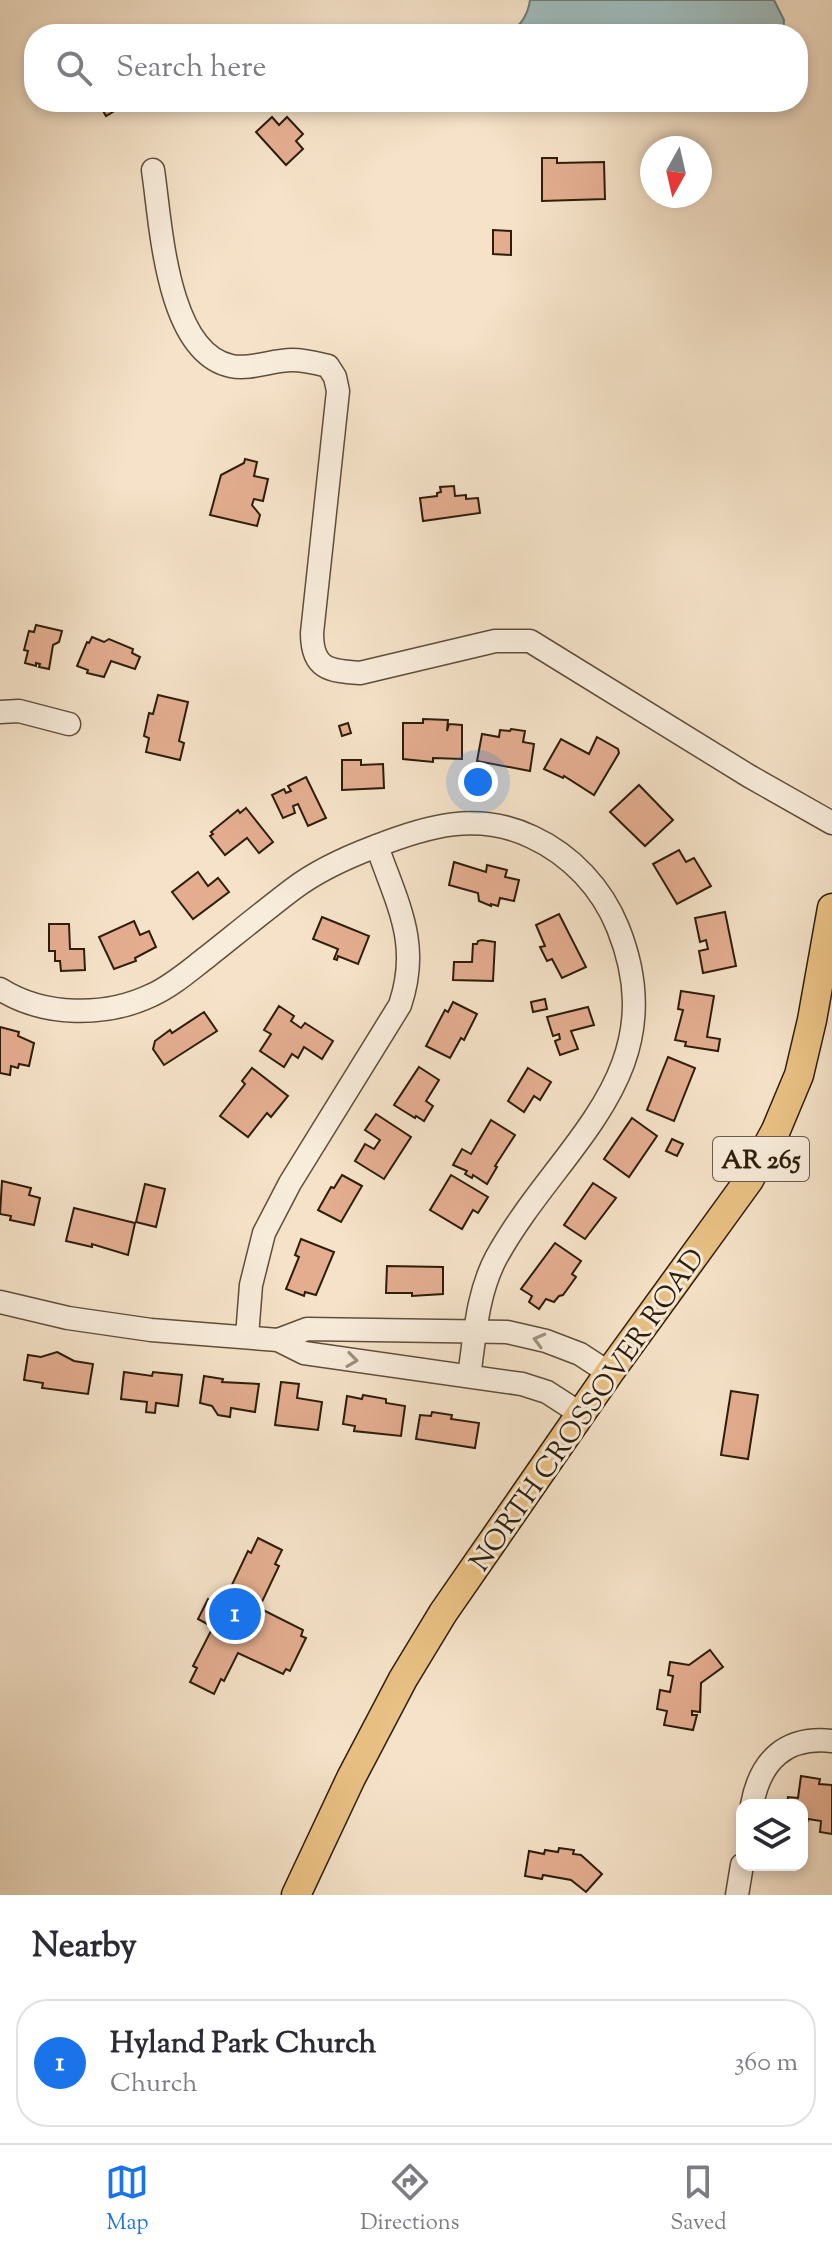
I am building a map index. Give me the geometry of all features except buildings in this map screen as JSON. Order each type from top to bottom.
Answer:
[{"type":"main road","name":"NORTH CROSSOVER ROAD","points":[[296,1895],[351,1778],[443,1613],[609,1373],[749,1180],[776,1130],[799,1075],[832,908]]},
{"type":"street","points":[[153,170],[174,300],[183,322],[197,343],[210,357],[227,365],[241,367],[290,360],[310,361],[328,366],[335,377],[338,391],[312,633],[316,659],[325,667],[360,673],[495,641],[530,641],[749,776],[832,823]]},
{"type":"street","points":[[0,712],[19,711],[69,724]]},
{"type":"street","points":[[0,989],[14,998],[54,1009],[89,1011],[120,1007],[154,995],[296,886],[333,863],[414,831],[453,822],[481,823],[509,827],[554,848],[587,878],[605,901],[627,956],[633,1025],[615,1087],[496,1258],[482,1292],[469,1376]]},
{"type":"street","points":[[247,1336],[251,1285],[264,1233],[290,1183],[400,1005],[408,980],[410,955],[405,928],[377,846]]},
{"type":"street","points":[[0,1302],[68,1318],[151,1330],[278,1340],[304,1353],[535,1388],[547,1392],[581,1414]]},
{"type":"street","points":[[278,1340],[307,1329],[507,1332],[546,1341],[580,1354],[609,1373]]},
{"type":"street","points":[[754,1799],[761,1772],[776,1754],[800,1742],[832,1741]]},
{"type":"street","points":[[737,1895],[741,1871]]},
{"type":"water","points":[[530,0],[774,0],[784,20],[784,24],[519,24]]},
{"type":"place","name":"Hyland Park Church","points":[[235,1614]]}]
